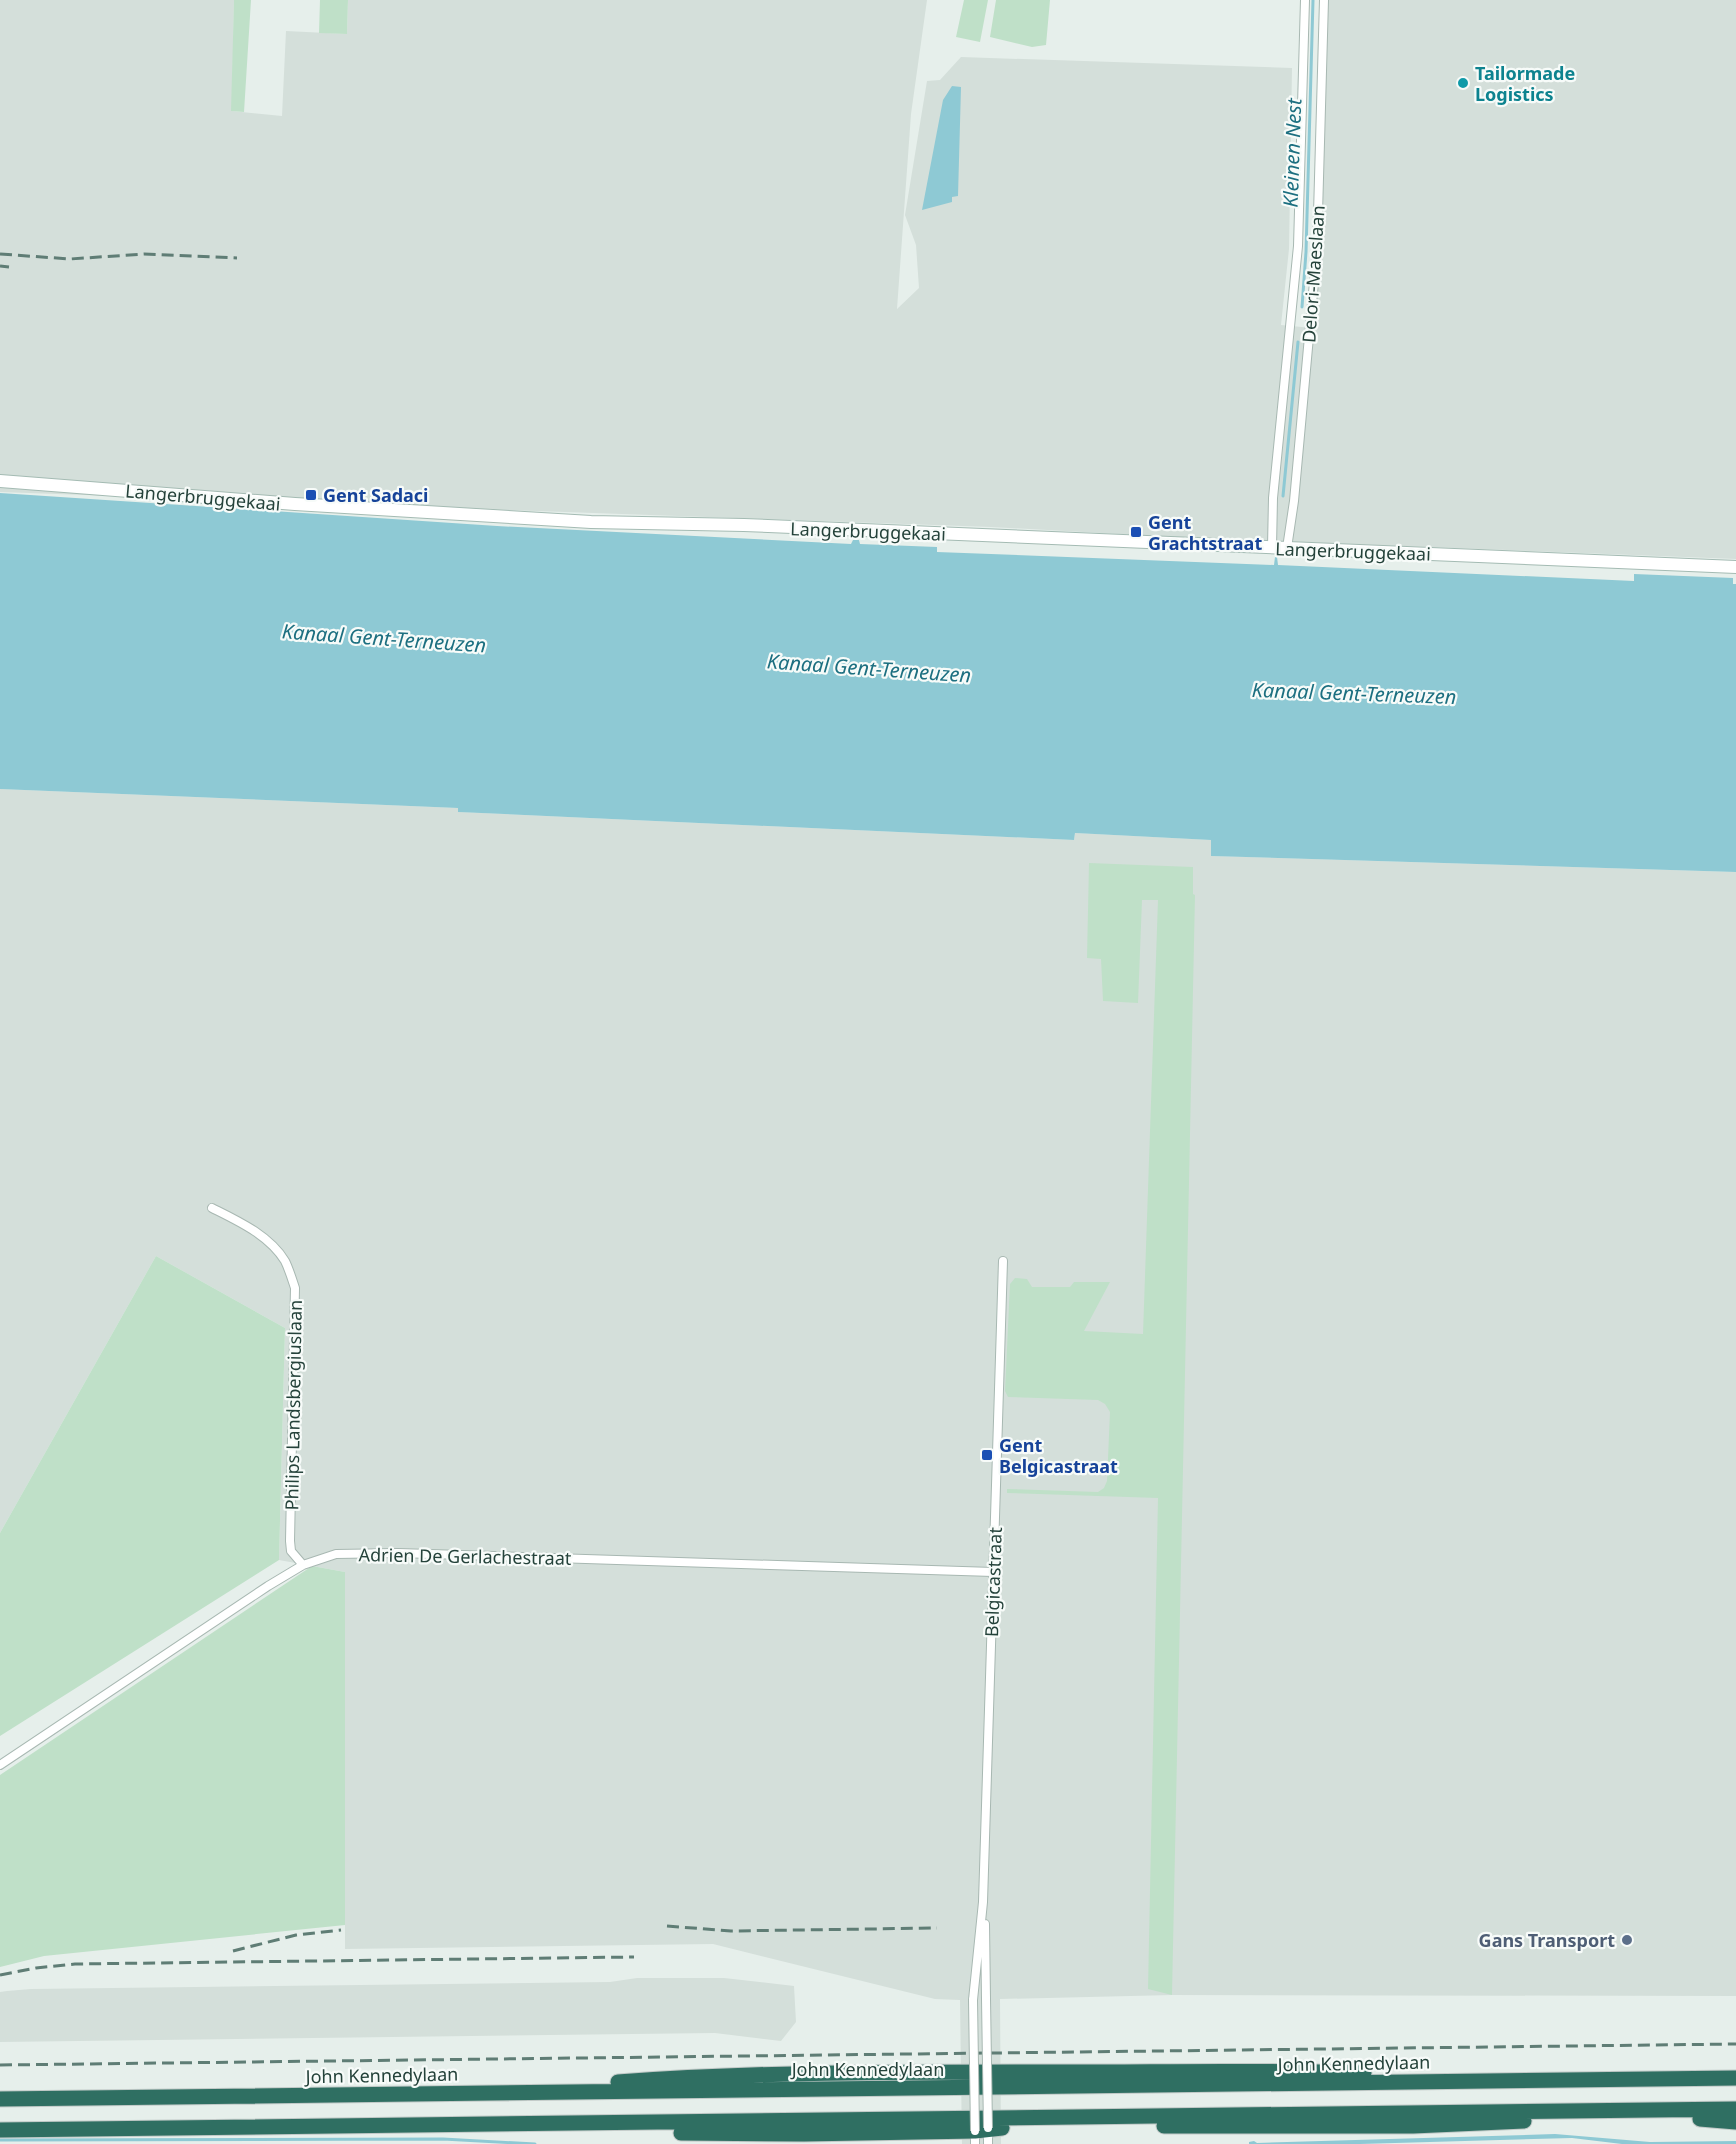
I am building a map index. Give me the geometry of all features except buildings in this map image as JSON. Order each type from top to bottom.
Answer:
[{"type":"highway","points":[[509,2093],[587,2084],[677,2078],[981,2071],[1270,2070],[1451,2075],[1523,2080]]},
{"type":"highway","name":"John Kennedylaan","points":[[0,2100],[1736,2078]]},
{"type":"highway","points":[[0,2121],[1736,2098]]},
{"type":"highway","points":[[0,2130],[1736,2109]]},
{"type":"highway","points":[[1272,2126],[1374,2113]]},
{"type":"highway","points":[[417,2126],[804,2134],[984,2133],[1272,2126],[1413,2126],[1550,2120],[1676,2118],[1736,2122]]},
{"type":"main road","name":"Langerbruggekaai","points":[[0,481],[295,504],[591,522],[744,525],[1736,567]]},
{"type":"street","name":"Delori-Maeslaan","points":[[1272,547],[1273,498],[1298,246],[1305,0]]},
{"type":"street","name":"Delori-Maeslaan","points":[[1287,548],[1294,501],[1317,249],[1324,0]]},
{"type":"street","name":"Philips Landsbergiuslaan","points":[[212,1208],[259,1234],[271,1245],[284,1261],[295,1288],[290,1541],[291,1551],[303,1565]]},
{"type":"street","name":"Belgicastraat","points":[[981,2071],[974,2000],[983,1902],[1004,1261]]},
{"type":"street","name":"Adrien De Gerlachestraat","points":[[0,1765],[268,1586],[303,1565],[336,1554],[383,1552],[993,1572]]},
{"type":"street","name":"Belgicastraat","points":[[981,2071],[987,1955],[983,1902]]},
{"type":"street","points":[[981,2071],[984,2133]]},
{"type":"street","points":[[981,2071],[984,2133],[988,2144]]},
{"type":"shaded area","points":[[0,0],[234,0],[232,111],[282,116],[286,31],[347,34],[348,0],[927,0],[911,114],[897,309],[919,288],[916,245],[905,215],[927,81],[940,80],[961,57],[1292,68],[1289,249],[1281,325],[1312,328],[1328,0],[1736,0],[1736,559],[1173,537],[991,527],[0,492]]},
{"type":"shaded area","points":[[0,789],[458,808],[459,812],[1074,840],[1075,833],[1212,840],[1212,856],[1736,872],[1736,1996],[1172,1995],[1000,1999],[1001,2144],[962,2144],[960,2000],[935,1999],[713,1944],[345,1949],[345,1572],[279,1560],[285,1328],[156,1256],[0,1533]]},
{"type":"shaded area","points":[[637,1978],[724,1978],[794,1986],[796,2022],[781,2041],[715,2033],[0,2042],[0,1992],[7,1991],[610,1982]]},
{"type":"green space","points":[[234,0],[251,0],[244,112],[231,111]]},
{"type":"green space","points":[[320,0],[348,0],[347,34],[319,33]]},
{"type":"green space","points":[[964,0],[988,0],[980,42],[956,37]]},
{"type":"green space","points":[[996,0],[1050,0],[1046,45],[1032,47],[990,37]]},
{"type":"green space","points":[[1089,863],[1193,867],[1193,894],[1195,895],[1172,1995],[1148,1989],[1158,1498],[1007,1493],[1007,1489],[1098,1492],[1104,1488],[1107,1481],[1110,1412],[1105,1404],[1098,1400],[1008,1397],[1005,1391],[1010,1284],[1015,1278],[1027,1279],[1032,1287],[1070,1287],[1074,1282],[1110,1282],[1084,1331],[1143,1334],[1158,900],[1142,900],[1138,1003],[1103,1001],[1101,959],[1087,958]]},
{"type":"green space","points":[[156,1256],[285,1328],[279,1560],[0,1736],[0,1533]]},
{"type":"green space","points":[[312,1566],[345,1572],[345,1925],[44,1956],[0,1967],[0,1775]]},
{"type":"water","points":[[952,86],[961,87],[958,196],[952,197],[952,202],[922,210],[943,100]]},
{"type":"water","name":"Kanaal Gent-Terneuzen","points":[[0,493],[497,526],[851,544],[853,540],[859,540],[860,544],[937,547],[937,552],[1274,565],[1275,557],[1277,557],[1278,565],[1634,581],[1634,574],[1733,578],[1733,584],[1736,584],[1736,872],[1211,856],[1211,840],[1075,833],[1074,840],[458,812],[458,808],[0,789]]},
{"type":"water","points":[[1555,2134],[1650,2142],[1736,2141],[1736,2144],[1622,2144],[1572,2138],[1360,2144],[1249,2144],[1254,2141],[1257,2143]]},
{"type":"waterway","name":"Kleinen Nest","points":[[1302,307],[1306,252],[1313,0]]},
{"type":"waterway","name":"Kleinen Nest","points":[[1283,496],[1298,342]]},
{"type":"waterway","points":[[0,2140],[443,2139],[535,2144]]},
{"type":"railway","points":[[0,254],[70,259],[144,254],[237,258]]},
{"type":"railway","points":[[0,266],[9,267]]},
{"type":"railway","points":[[667,1926],[731,1931],[937,1928]]},
{"type":"railway","points":[[233,1951],[296,1935],[341,1930]]},
{"type":"railway","points":[[0,1975],[75,1964],[634,1957]]},
{"type":"railway","points":[[0,2065],[1736,2044]]},
{"type":"place","name":"Tailormade Logistics","points":[[1463,83]]},
{"type":"place","name":"Gent Sadaci","points":[[311,495]]},
{"type":"place","name":"Gent Grachtstraat","points":[[1136,532]]},
{"type":"place","name":"Gent Belgicastraat","points":[[987,1455]]},
{"type":"place","name":"Gans Transport","points":[[1627,1940]]}]
